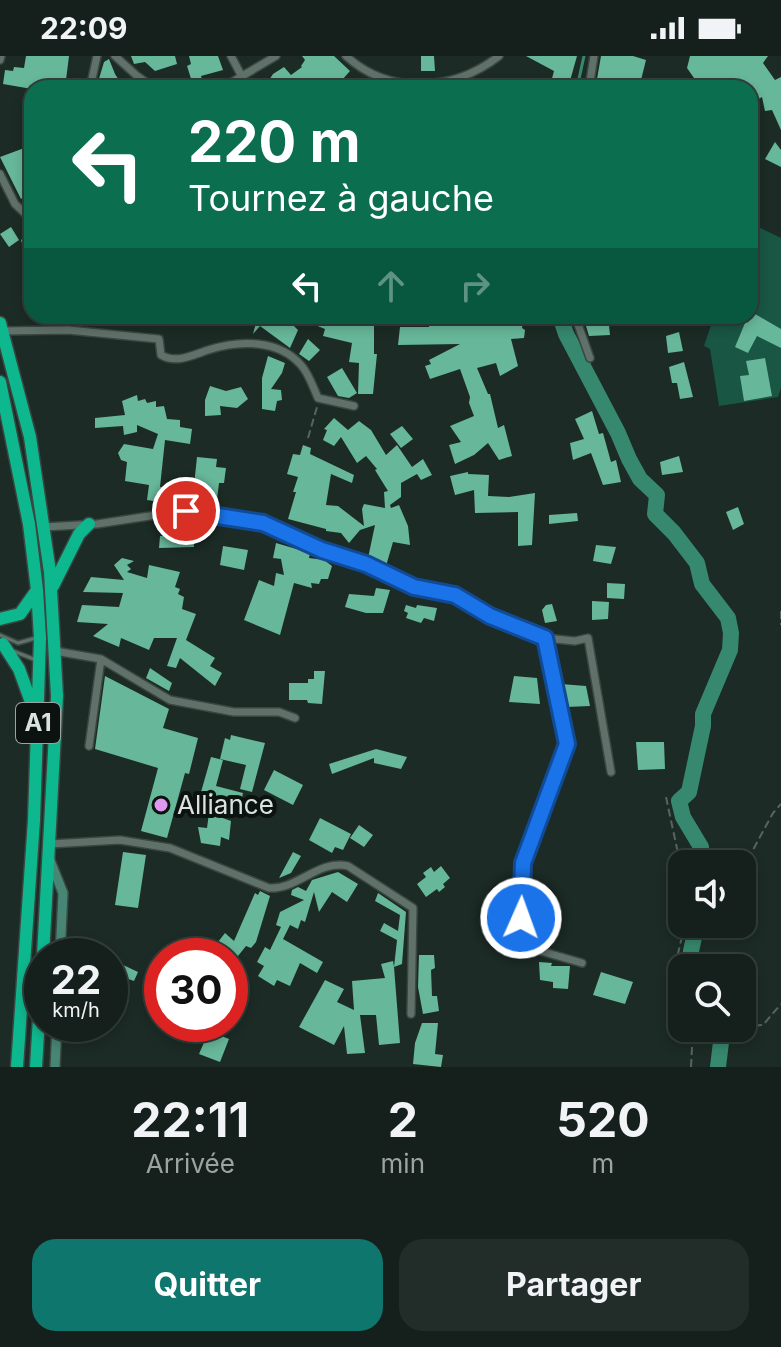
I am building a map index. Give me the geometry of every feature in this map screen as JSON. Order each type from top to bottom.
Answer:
[{"type":"highway","name":"A1","points":[[1,327],[26,415],[51,589],[57,696],[44,938]]},
{"type":"highway","name":"A1","points":[[0,382],[26,503],[40,638],[17,1067]]},
{"type":"highway","points":[[51,589],[79,534],[89,524]]},
{"type":"highway","points":[[0,619],[11,618],[24,611],[37,590]]},
{"type":"highway","points":[[1,639],[19,669],[38,720]]},
{"type":"highway","points":[[36,1067],[38,1042]]},
{"type":"main road","points":[[49,851],[63,893],[61,938]]},
{"type":"main road","points":[[55,1067],[56,1042]]},
{"type":"street","points":[[92,80],[97,56]]},
{"type":"street","points":[[115,56],[144,80]]},
{"type":"street","points":[[231,56],[242,78]]},
{"type":"street","points":[[238,80],[276,56]]},
{"type":"street","points":[[346,56],[375,76],[387,80]]},
{"type":"street","points":[[451,80],[477,72],[499,56]]},
{"type":"street","points":[[590,80],[594,56]]},
{"type":"street","points":[[0,174],[15,204],[24,212]]},
{"type":"street","points":[[578,324],[590,358]]},
{"type":"street","points":[[1,327],[159,339],[161,355],[175,359],[223,346],[265,344],[287,354],[301,366],[318,398],[354,406]]},
{"type":"street","points":[[44,527],[176,512],[255,520],[322,550],[366,564],[414,587],[455,595],[490,616],[545,638],[575,641],[588,638],[611,772]]},
{"type":"street","points":[[545,638],[567,744],[523,863],[520,945],[582,963]]},
{"type":"street","points":[[55,651],[101,659],[170,700],[234,712],[279,712],[295,718]]},
{"type":"street","points":[[89,746],[101,659]]},
{"type":"street","points":[[49,851],[120,840],[170,848],[278,889],[327,866],[348,866],[413,908],[411,1014]]},
{"type":"lane","points":[[1,639],[18,643],[40,638]]},
{"type":"lane","points":[[1,639],[40,661]]},
{"type":"path","points":[[308,438],[318,398]]},
{"type":"path","points":[[781,611],[781,625]]},
{"type":"path","points":[[666,797],[677,850]]},
{"type":"path","points":[[753,850],[781,804]]},
{"type":"path","points":[[756,1026],[763,1025],[781,1004]]},
{"type":"path","points":[[691,1067],[693,1042]]},
{"type":"green space","points":[[758,227],[781,238],[781,388],[778,397],[719,406],[710,349],[704,346],[711,324],[758,324]]},
{"type":"building","points":[[26,56],[69,56],[66,80],[24,80],[24,88],[3,84],[5,70],[24,68]]},
{"type":"building","points":[[131,56],[175,56],[177,64],[155,71],[145,62],[134,64]]},
{"type":"building","points":[[189,56],[218,56],[223,70],[201,76],[202,80],[191,80],[187,66],[191,64]]},
{"type":"building","points":[[302,56],[334,56],[350,71],[342,80],[269,80],[284,67],[291,75],[302,67],[305,60]]},
{"type":"building","points":[[421,56],[434,56],[435,71],[421,71]]},
{"type":"building","points":[[526,56],[577,56],[570,80],[552,80],[554,71]]},
{"type":"building","points":[[601,56],[633,56],[646,60],[641,80],[597,79]]},
{"type":"building","points":[[690,56],[768,56],[763,63],[775,80],[781,77],[781,130],[772,110],[765,111],[762,97],[758,99],[758,80],[695,80],[687,68]]},
{"type":"building","points":[[109,59],[119,80],[99,80],[104,62]]},
{"type":"building","points":[[775,142],[781,150],[781,167],[765,159]]},
{"type":"building","points":[[24,148],[24,197],[21,199],[0,157]]},
{"type":"building","points":[[11,227],[19,240],[9,247],[0,234]]},
{"type":"building","points":[[758,316],[781,329],[781,348],[757,336],[748,353],[735,347],[745,324],[758,324]]},
{"type":"building","points":[[256,324],[292,324],[298,330],[290,348],[260,326],[253,334]]},
{"type":"building","points":[[313,324],[374,326],[374,354],[377,354],[373,394],[358,394],[359,363],[349,362],[352,343],[323,336],[325,329]]},
{"type":"building","points":[[429,324],[523,324],[524,338],[511,339],[518,366],[500,376],[496,363],[477,368],[490,394],[498,428],[504,425],[512,456],[499,460],[488,443],[474,455],[455,464],[449,445],[461,442],[450,426],[474,416],[470,397],[460,369],[430,379],[425,366],[431,364],[429,360],[460,344],[398,345],[400,327],[429,327]]},
{"type":"building","points":[[585,324],[609,324],[610,335],[589,336]]},
{"type":"building","points":[[679,332],[683,351],[668,353],[666,336]]},
{"type":"building","points":[[308,339],[320,350],[309,361],[299,354]]},
{"type":"building","points":[[268,356],[285,363],[271,389],[281,390],[282,400],[277,401],[275,411],[262,409],[262,378]]},
{"type":"building","points":[[765,358],[772,396],[744,401],[740,376],[749,375],[746,361]]},
{"type":"building","points":[[684,362],[693,397],[680,399],[669,367]]},
{"type":"building","points":[[342,368],[357,393],[349,398],[338,396],[327,377]]},
{"type":"building","points":[[210,386],[226,391],[241,387],[248,399],[237,408],[220,406],[221,415],[205,416],[205,400]]},
{"type":"building","points":[[137,395],[138,401],[156,401],[156,407],[164,406],[167,419],[180,420],[180,427],[192,429],[190,444],[165,440],[160,487],[168,488],[166,503],[147,500],[149,485],[125,481],[127,462],[121,460],[118,453],[124,444],[153,449],[158,434],[137,425],[137,432],[124,435],[123,426],[95,428],[95,418],[125,415],[122,401]]},
{"type":"building","points":[[592,411],[599,434],[603,433],[611,462],[616,460],[621,482],[603,485],[591,453],[573,460],[570,443],[584,439],[575,419]]},
{"type":"building","points":[[334,418],[348,430],[359,421],[371,430],[386,455],[397,445],[412,467],[423,459],[432,475],[421,480],[417,474],[401,483],[401,497],[390,505],[391,508],[399,505],[408,526],[410,545],[393,542],[386,566],[368,558],[375,525],[360,530],[349,543],[341,533],[288,519],[298,477],[287,474],[293,454],[300,455],[303,445],[311,448],[310,454],[354,475],[352,483],[331,474],[326,505],[338,506],[364,526],[364,504],[385,508],[384,492],[388,491],[366,456],[357,463],[341,437],[334,446],[323,440],[327,430],[324,429]]},
{"type":"building","points":[[402,426],[413,439],[401,448],[390,434]]},
{"type":"building","points":[[679,456],[683,472],[662,475],[660,462]]},
{"type":"building","points":[[197,457],[217,459],[216,467],[226,468],[224,483],[219,483],[216,507],[192,504]]},
{"type":"building","points":[[468,472],[489,475],[488,496],[535,493],[532,545],[518,546],[518,512],[475,513],[474,490],[455,495],[450,476]]},
{"type":"building","points":[[738,507],[744,524],[733,530],[726,512]]},
{"type":"building","points":[[577,513],[578,521],[549,524],[549,515]]},
{"type":"building","points":[[160,536],[194,536],[194,547],[159,548]]},
{"type":"building","points":[[276,543],[310,553],[309,558],[324,560],[332,566],[328,579],[321,579],[319,584],[311,583],[312,588],[294,583],[280,635],[244,620],[259,580],[274,586],[276,573],[284,575],[281,559],[273,558]]},
{"type":"building","points":[[596,545],[616,547],[611,564],[593,561]]},
{"type":"building","points":[[223,546],[248,550],[244,570],[220,565]]},
{"type":"building","points":[[122,558],[134,561],[127,565],[131,569],[127,572],[147,578],[149,565],[180,572],[175,587],[180,589],[178,594],[184,597],[182,609],[196,614],[186,640],[215,658],[210,666],[222,673],[215,686],[180,658],[176,668],[167,666],[177,638],[154,638],[149,650],[121,638],[119,647],[93,636],[108,624],[77,622],[82,605],[119,607],[123,593],[83,592],[91,577],[124,580],[114,565]]},
{"type":"building","points":[[607,583],[625,584],[624,599],[607,598]]},
{"type":"building","points":[[376,588],[390,590],[383,613],[366,613],[345,607],[349,594],[374,596]]},
{"type":"building","points":[[592,601],[609,602],[608,619],[592,620]]},
{"type":"building","points":[[552,604],[557,621],[545,623],[542,610]]},
{"type":"building","points":[[406,605],[437,608],[434,621],[424,618],[421,623],[406,618]]},
{"type":"building","points":[[150,668],[172,683],[169,691],[146,678]]},
{"type":"building","points":[[314,671],[325,671],[322,704],[289,700],[289,683],[308,683],[308,679],[314,679]]},
{"type":"building","points":[[105,676],[169,709],[163,728],[198,738],[167,838],[141,831],[158,768],[95,749]]},
{"type":"building","points":[[514,676],[537,678],[540,704],[509,702]]},
{"type":"building","points":[[561,684],[586,686],[590,706],[566,707]]},
{"type":"building","points":[[231,735],[265,743],[252,792],[240,789],[246,765],[220,759],[225,738],[230,740]]},
{"type":"building","points":[[636,742],[664,742],[665,769],[638,770]]},
{"type":"building","points":[[376,749],[407,757],[401,769],[374,763],[374,758],[332,774],[329,764]]},
{"type":"building","points":[[211,757],[223,760],[216,786],[243,793],[241,802],[201,792]]},
{"type":"building","points":[[274,770],[303,785],[293,805],[264,790]]},
{"type":"building","points":[[209,813],[231,821],[229,840],[221,837],[220,846],[201,843],[198,827],[207,828]]},
{"type":"building","points":[[320,818],[351,834],[343,850],[335,847],[332,853],[309,840]]},
{"type":"building","points":[[359,825],[373,835],[364,847],[350,838]]},
{"type":"building","points":[[123,852],[146,855],[138,908],[115,905]]},
{"type":"building","points":[[293,852],[301,856],[291,873],[279,878]]},
{"type":"building","points":[[441,866],[450,878],[439,892],[437,889],[426,897],[417,884],[426,877],[423,873],[431,867],[434,872]]},
{"type":"building","points":[[338,872],[358,884],[347,902],[332,892],[319,912],[314,892],[305,922],[301,920],[298,929],[290,925],[283,939],[323,962],[317,973],[300,963],[290,986],[277,980],[274,986],[258,976],[264,966],[257,962],[265,947],[270,950],[281,927],[276,925],[280,912],[304,900],[291,895],[292,890],[298,887],[306,891],[312,880]]},
{"type":"building","points":[[260,891],[270,896],[256,942],[251,948],[248,947],[248,938],[235,938],[255,893],[258,895]]},
{"type":"building","points":[[378,893],[406,912],[402,964],[394,967],[397,940],[380,931],[384,923],[398,931],[400,915],[375,901]]},
{"type":"building","points":[[419,955],[434,955],[432,996],[437,996],[439,1011],[423,1014],[418,987]]},
{"type":"building","points":[[393,961],[400,1043],[379,1045],[376,1015],[360,1015],[365,1053],[347,1054],[344,1026],[334,1045],[299,1027],[325,980],[344,989],[337,1002],[354,1010],[352,981],[385,978],[381,964]]},
{"type":"building","points":[[539,962],[552,963],[551,966],[570,966],[568,989],[553,988],[553,982],[540,980]]},
{"type":"building","points":[[128,967],[138,972],[134,981],[128,979]]},
{"type":"building","points":[[601,972],[633,982],[625,1004],[593,995]]},
{"type":"building","points":[[422,1023],[438,1023],[435,1054],[443,1055],[441,1067],[413,1064],[415,1043]]},
{"type":"building","points":[[204,1042],[228,1042],[220,1062],[199,1054]]},
{"type":"waterway","points":[[579,80],[584,56]]},
{"type":"waterway","points":[[563,324],[640,479],[657,495],[655,514],[697,563],[702,584],[728,618],[730,650],[703,714],[689,792],[679,801],[683,817],[700,850]]},
{"type":"waterway","points":[[691,954],[694,938]]},
{"type":"waterway","points":[[718,1067],[721,1042]]},
{"type":"place","name":"Alliance","points":[[161,805]]},
{"type":"route","points":[[186,511],[255,520],[278,528],[322,550],[366,564],[414,587],[455,595],[490,616],[545,638],[567,744],[523,863],[521,918]]}]
